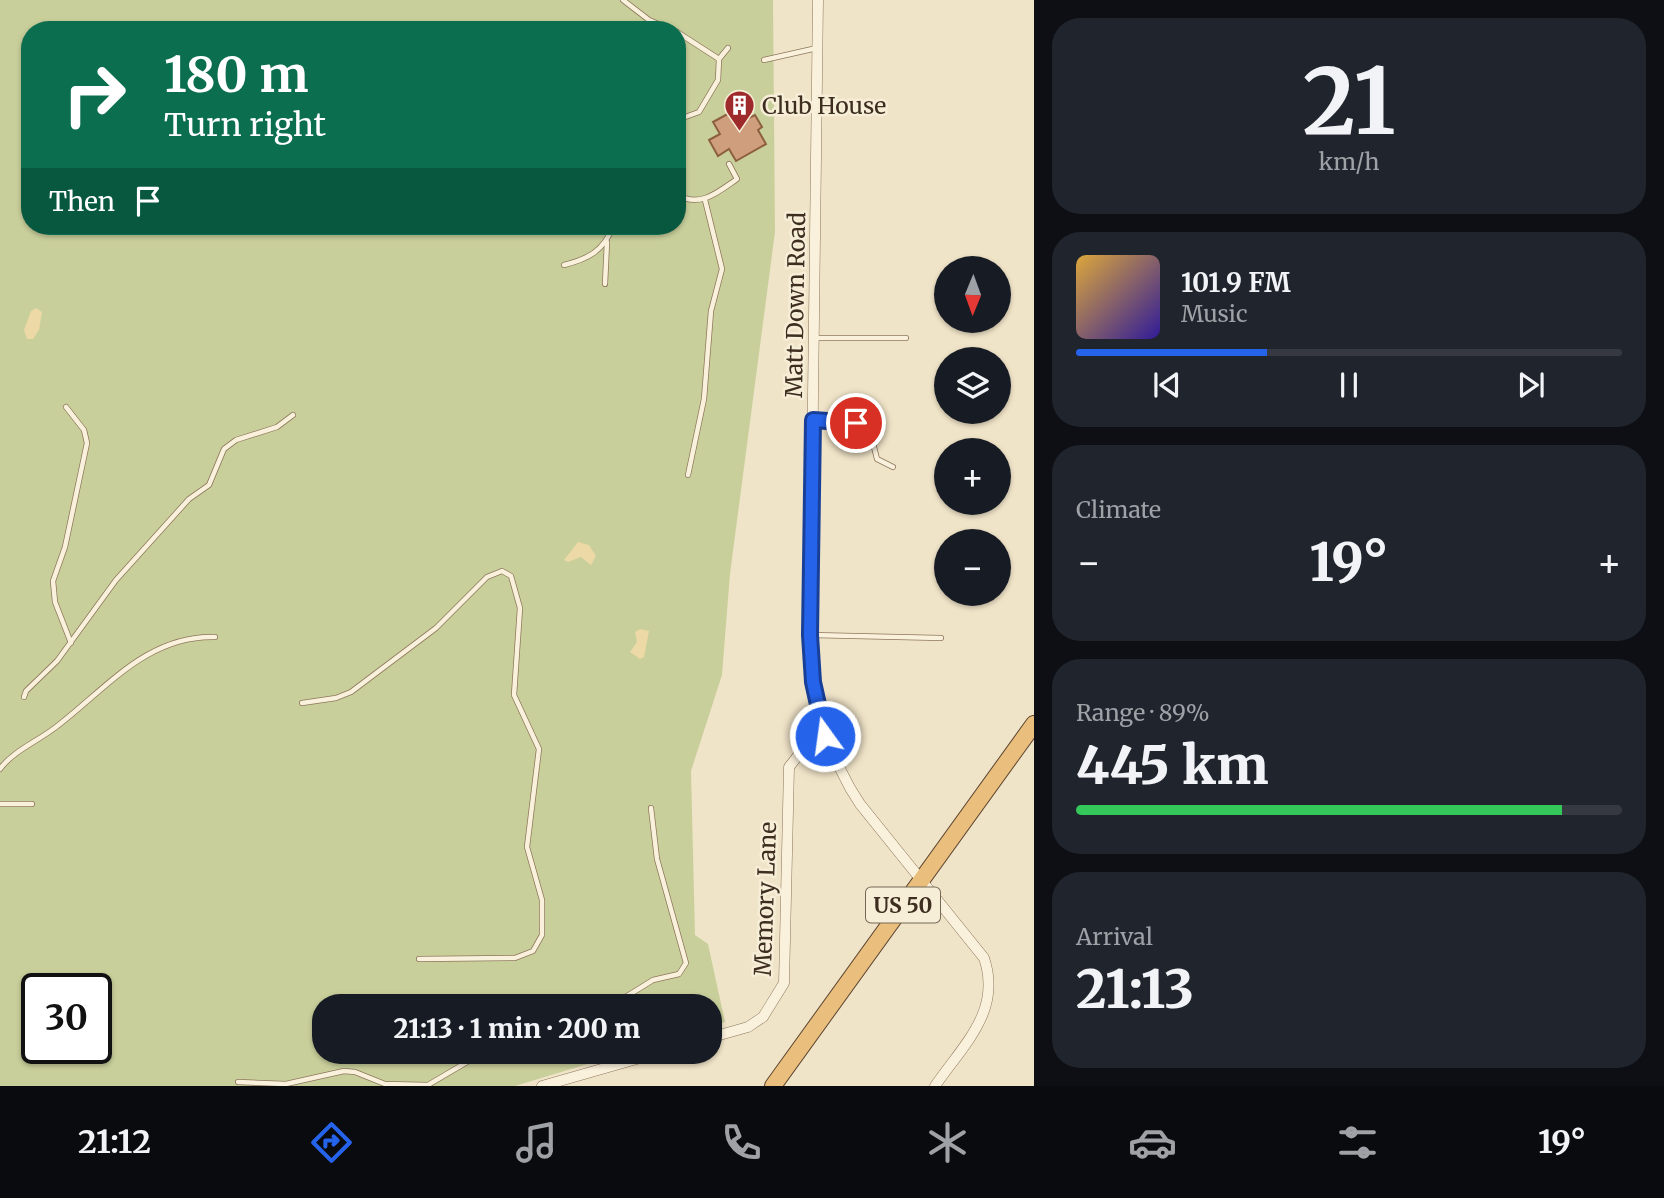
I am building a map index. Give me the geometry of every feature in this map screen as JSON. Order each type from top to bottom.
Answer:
[{"type":"highway","name":"US 50","points":[[773,1086],[1034,724]]},
{"type":"street","name":"Matt Down Road","points":[[818,0],[810,635],[813,682],[825,736],[860,804],[984,958],[990,976],[991,995],[985,1012],[935,1086]]},
{"type":"street","name":"Memory Lane","points":[[722,1034],[748,1027],[763,1017],[784,983],[789,767],[804,748],[825,736]]},
{"type":"street","points":[[542,1086],[619,1064]]},
{"type":"lane","points":[[623,0],[651,21]]},
{"type":"lane","points":[[686,36],[719,59]]},
{"type":"lane","points":[[686,117],[699,113],[718,80],[719,59],[728,48]]},
{"type":"lane","points":[[764,60],[818,48]]},
{"type":"lane","points":[[686,198],[705,200],[737,179],[729,164]]},
{"type":"lane","points":[[688,475],[704,399],[711,311],[722,269],[705,200]]},
{"type":"lane","points":[[605,284],[610,235]]},
{"type":"lane","points":[[564,265],[586,258],[608,241]]},
{"type":"lane","points":[[813,338],[906,338]]},
{"type":"lane","points":[[66,407],[84,430],[87,443],[65,548],[54,581],[55,602],[71,643]]},
{"type":"lane","points":[[24,697],[26,691],[71,643],[116,580],[194,494],[209,485],[224,449],[236,440],[277,427],[293,415]]},
{"type":"lane","points":[[813,420],[866,426],[870,431],[877,459],[893,467]]},
{"type":"lane","points":[[302,703],[336,698],[351,692],[436,628],[487,578],[502,571],[511,576],[520,608],[514,695],[539,749],[527,847],[542,901],[541,935],[533,951],[515,958],[419,959]]},
{"type":"lane","points":[[810,635],[941,638]]},
{"type":"lane","points":[[0,769],[11,758],[66,719],[115,676],[157,650],[181,638],[215,637]]},
{"type":"lane","points":[[0,804],[32,804]]},
{"type":"lane","points":[[630,994],[653,980],[679,974],[686,963],[657,859],[651,808]]},
{"type":"lane","points":[[238,1082],[286,1084],[344,1071],[355,1072],[385,1084],[428,1085],[464,1064]]},
{"type":"green space","points":[[0,0],[773,0],[775,232],[730,574],[722,675],[691,771],[695,935],[708,944],[719,994],[312,994],[312,1064],[587,1064],[515,1086],[0,1086]]},
{"type":"sand","points":[[36,308],[42,312],[39,330],[33,339],[27,339],[24,330],[31,311]]},
{"type":"sand","points":[[578,542],[589,545],[596,556],[591,565],[581,557],[568,562],[564,560]]},
{"type":"sand","points":[[640,629],[649,631],[644,657],[640,659],[630,652],[637,642],[635,632]]},
{"type":"building","name":"Club House","points":[[742,106],[749,118],[755,115],[762,127],[758,130],[766,144],[736,161],[729,149],[718,156],[709,140],[720,134],[713,122]]},
{"type":"place","name":"Club House","points":[[739,132]]},
{"type":"route","points":[[825,736],[813,682],[810,635],[813,420],[856,423]]}]
